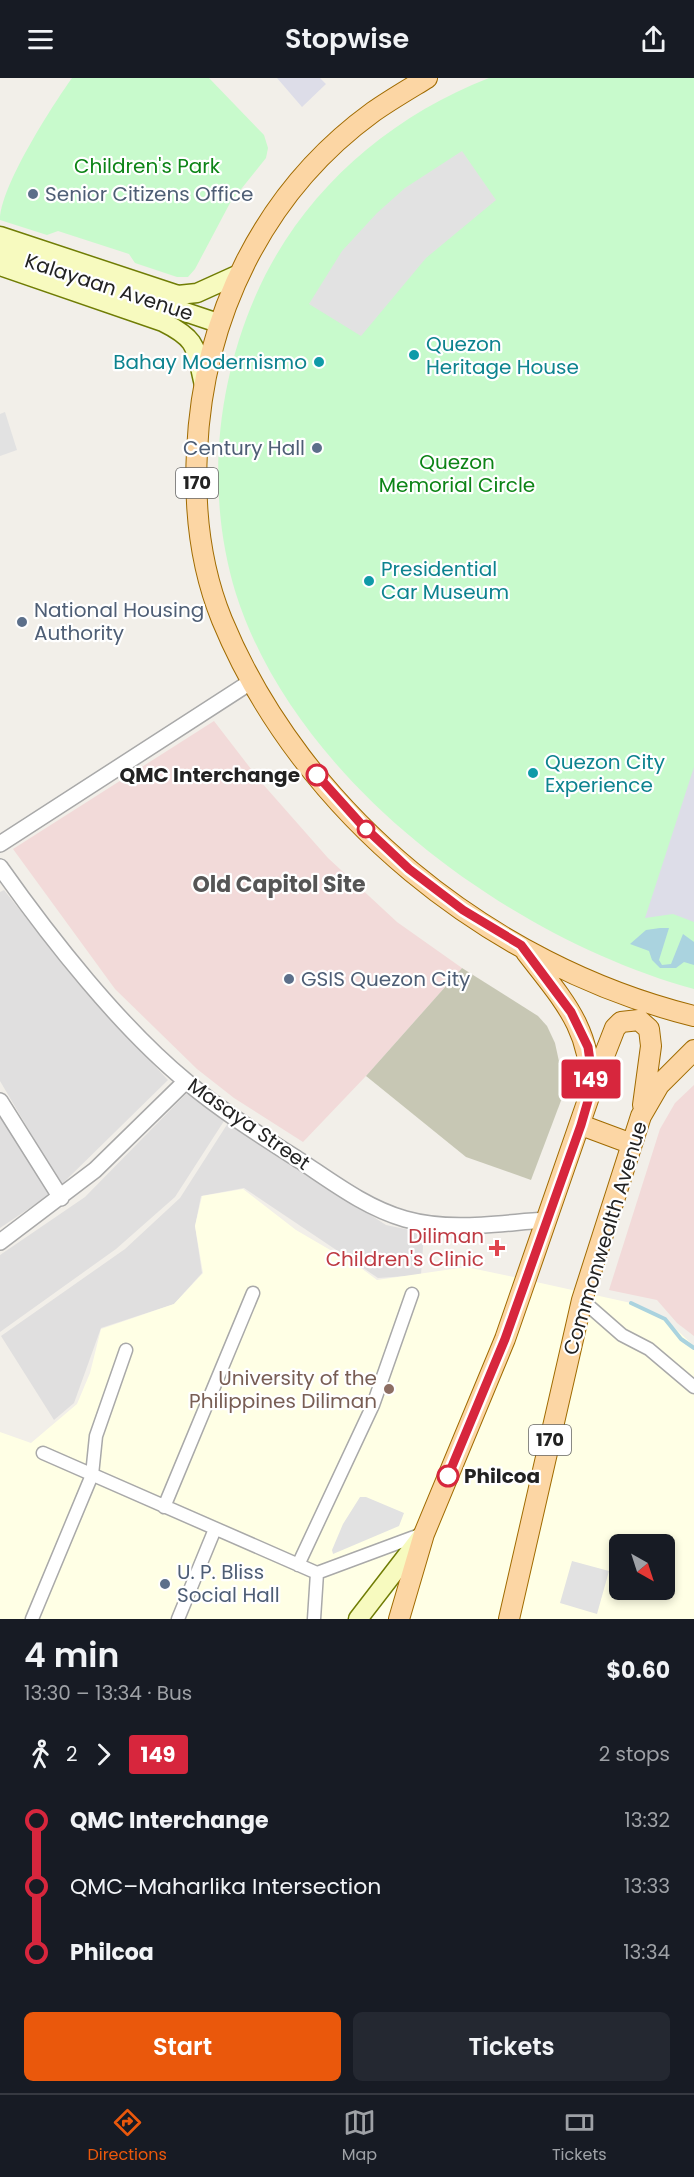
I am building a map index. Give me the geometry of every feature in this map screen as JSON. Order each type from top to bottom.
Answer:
[{"type":"main road","name":"170","points":[[427,78],[374,112],[316,163],[269,222],[239,274],[218,323],[204,385],[196,464],[201,546],[221,618],[252,681],[280,726],[314,772],[383,846],[463,910],[552,962],[615,991],[694,1016]]},
{"type":"main road","name":"Kalayaan Avenue","points":[[0,236],[176,302],[218,323]]},
{"type":"main road","name":"Kalayaan Avenue","points":[[0,250],[176,302],[239,274]]},
{"type":"main road","name":"Kalayaan Avenue","points":[[0,266],[163,322],[183,332],[191,338],[195,348],[204,385]]},
{"type":"main road","name":"170","points":[[399,1619],[423,1534],[505,1339],[590,1094],[591,1068],[583,1038],[571,1012],[521,945]]},
{"type":"main road","points":[[590,1094],[615,1028],[621,1022],[639,1020],[649,1029],[651,1046],[641,1116]]},
{"type":"main road","name":"Commonwealth Avenue","points":[[509,1619],[582,1300],[641,1116],[659,1085],[694,1050]]},
{"type":"main road","points":[[581,1125],[632,1144]]},
{"type":"main road","points":[[358,1619],[423,1534]]},
{"type":"street","points":[[0,844],[252,681]]},
{"type":"street","name":"Masaya Street","points":[[2,872],[93,986],[186,1081],[230,1115],[364,1202],[406,1219],[447,1226],[545,1220]]},
{"type":"street","points":[[0,1242],[95,1170],[186,1081]]},
{"type":"street","points":[[0,1101],[61,1198]]},
{"type":"street","points":[[164,1507],[253,1293]]},
{"type":"street","points":[[298,1565],[373,1405],[412,1294]]},
{"type":"street","points":[[582,1300],[622,1335],[649,1349],[694,1387]]},
{"type":"street","points":[[32,1619],[92,1475],[96,1436],[126,1350]]},
{"type":"street","points":[[43,1454],[317,1573],[423,1534]]},
{"type":"street","points":[[178,1619],[215,1529]]},
{"type":"street","points":[[314,1619],[317,1573]]},
{"type":"shaded area","points":[[277,78],[320,78],[326,84],[302,107]]},
{"type":"shaded area","points":[[462,151],[496,200],[426,258],[361,336],[309,304],[342,251],[377,213],[405,188]]},
{"type":"shaded area","points":[[5,412],[17,450],[0,456],[0,414]]},
{"type":"shaded area","name":"GSIS Quezon City","points":[[214,721],[261,782],[328,858],[397,922],[462,968],[366,1076],[303,1142],[234,1098],[197,1069],[115,989],[13,849]]},
{"type":"shaded area","points":[[694,767],[694,922],[673,914],[645,918]]},
{"type":"shaded area","points":[[4,890],[80,986],[168,1080],[61,1185],[0,1081],[0,892]]},
{"type":"shaded area","points":[[462,968],[538,1016],[547,1026],[555,1043],[563,1080],[562,1098],[531,1180],[466,1157],[366,1076]]},
{"type":"shaded area","points":[[694,1085],[694,1336],[677,1323],[657,1300],[609,1290],[660,1129],[675,1103]]},
{"type":"shaded area","points":[[187,1093],[224,1121],[175,1197],[116,1249],[0,1332],[0,1255],[85,1197]]},
{"type":"shaded area","points":[[0,1116],[49,1195],[0,1228]]},
{"type":"shaded area","points":[[228,1123],[386,1225],[424,1233],[421,1275],[378,1278],[244,1188],[201,1196],[195,1226],[202,1273],[174,1304],[101,1328],[74,1403],[54,1420],[1,1336],[125,1249],[180,1198]]},
{"type":"shaded area","name":"University of the Philippines Diliman","points":[[243,1189],[296,1230],[361,1268],[377,1280],[466,1267],[631,1303],[665,1319],[694,1346],[694,1619],[0,1619],[0,1432],[31,1443],[77,1404],[90,1373],[101,1329],[174,1304],[203,1273],[195,1226],[202,1196]]},
{"type":"shaded area","points":[[360,1497],[366,1497],[404,1513],[399,1526],[333,1554],[332,1550],[343,1524]]},
{"type":"shaded area","points":[[572,1561],[609,1571],[597,1614],[560,1603]]},
{"type":"green space","name":"Children's Park","points":[[72,78],[209,78],[264,135],[268,148],[266,158],[230,203],[195,269],[188,277],[177,277],[135,263],[129,254],[58,231],[47,235],[0,220],[8,188],[28,147]]},
{"type":"green space","name":"Quezon Memorial Circle","points":[[489,78],[694,78],[694,989],[624,965],[553,932],[484,891],[418,843],[359,788],[307,728],[265,663],[236,594],[227,557],[218,481],[219,444],[224,406],[241,332],[273,260],[321,193],[350,164],[381,138],[415,115]]},
{"type":"water","points":[[669,928],[659,960],[662,965],[671,964],[683,934],[694,942],[694,965],[684,962],[676,968],[660,968],[652,960],[649,951],[630,944],[646,930]]},
{"type":"waterway","points":[[631,1303],[665,1319],[681,1339],[694,1348]]},
{"type":"bus line","name":"149","points":[[317,775],[361,824],[409,869],[463,910],[521,945],[571,1012],[588,1047],[591,1068],[590,1094],[581,1125],[545,1220],[505,1339],[448,1476]]},
{"type":"place","name":"Senior Citizens Office","points":[[33,194]]},
{"type":"place","name":"Quezon Heritage House","points":[[414,355]]},
{"type":"place","name":"Bahay Modernismo","points":[[319,362]]},
{"type":"place","name":"Century Hall","points":[[317,448]]},
{"type":"place","name":"Presidential Car Museum","points":[[369,581]]},
{"type":"place","name":"National Housing Authority","points":[[22,622]]},
{"type":"place","name":"Quezon City Experience","points":[[533,773]]},
{"type":"place","name":"QMC Interchange","points":[[317,775]]},
{"type":"place","name":"GSIS Quezon City","points":[[289,979]]},
{"type":"place","name":"Diliman Children's Clinic","points":[[497,1248]]},
{"type":"place","name":"University of the Philippines Diliman","points":[[389,1389]]},
{"type":"place","name":"Philcoa","points":[[448,1476]]},
{"type":"place","name":"U. P. Bliss Social Hall","points":[[165,1584]]},
{"type":"district","name":"Old Capitol Site","points":[[279,884]]}]
